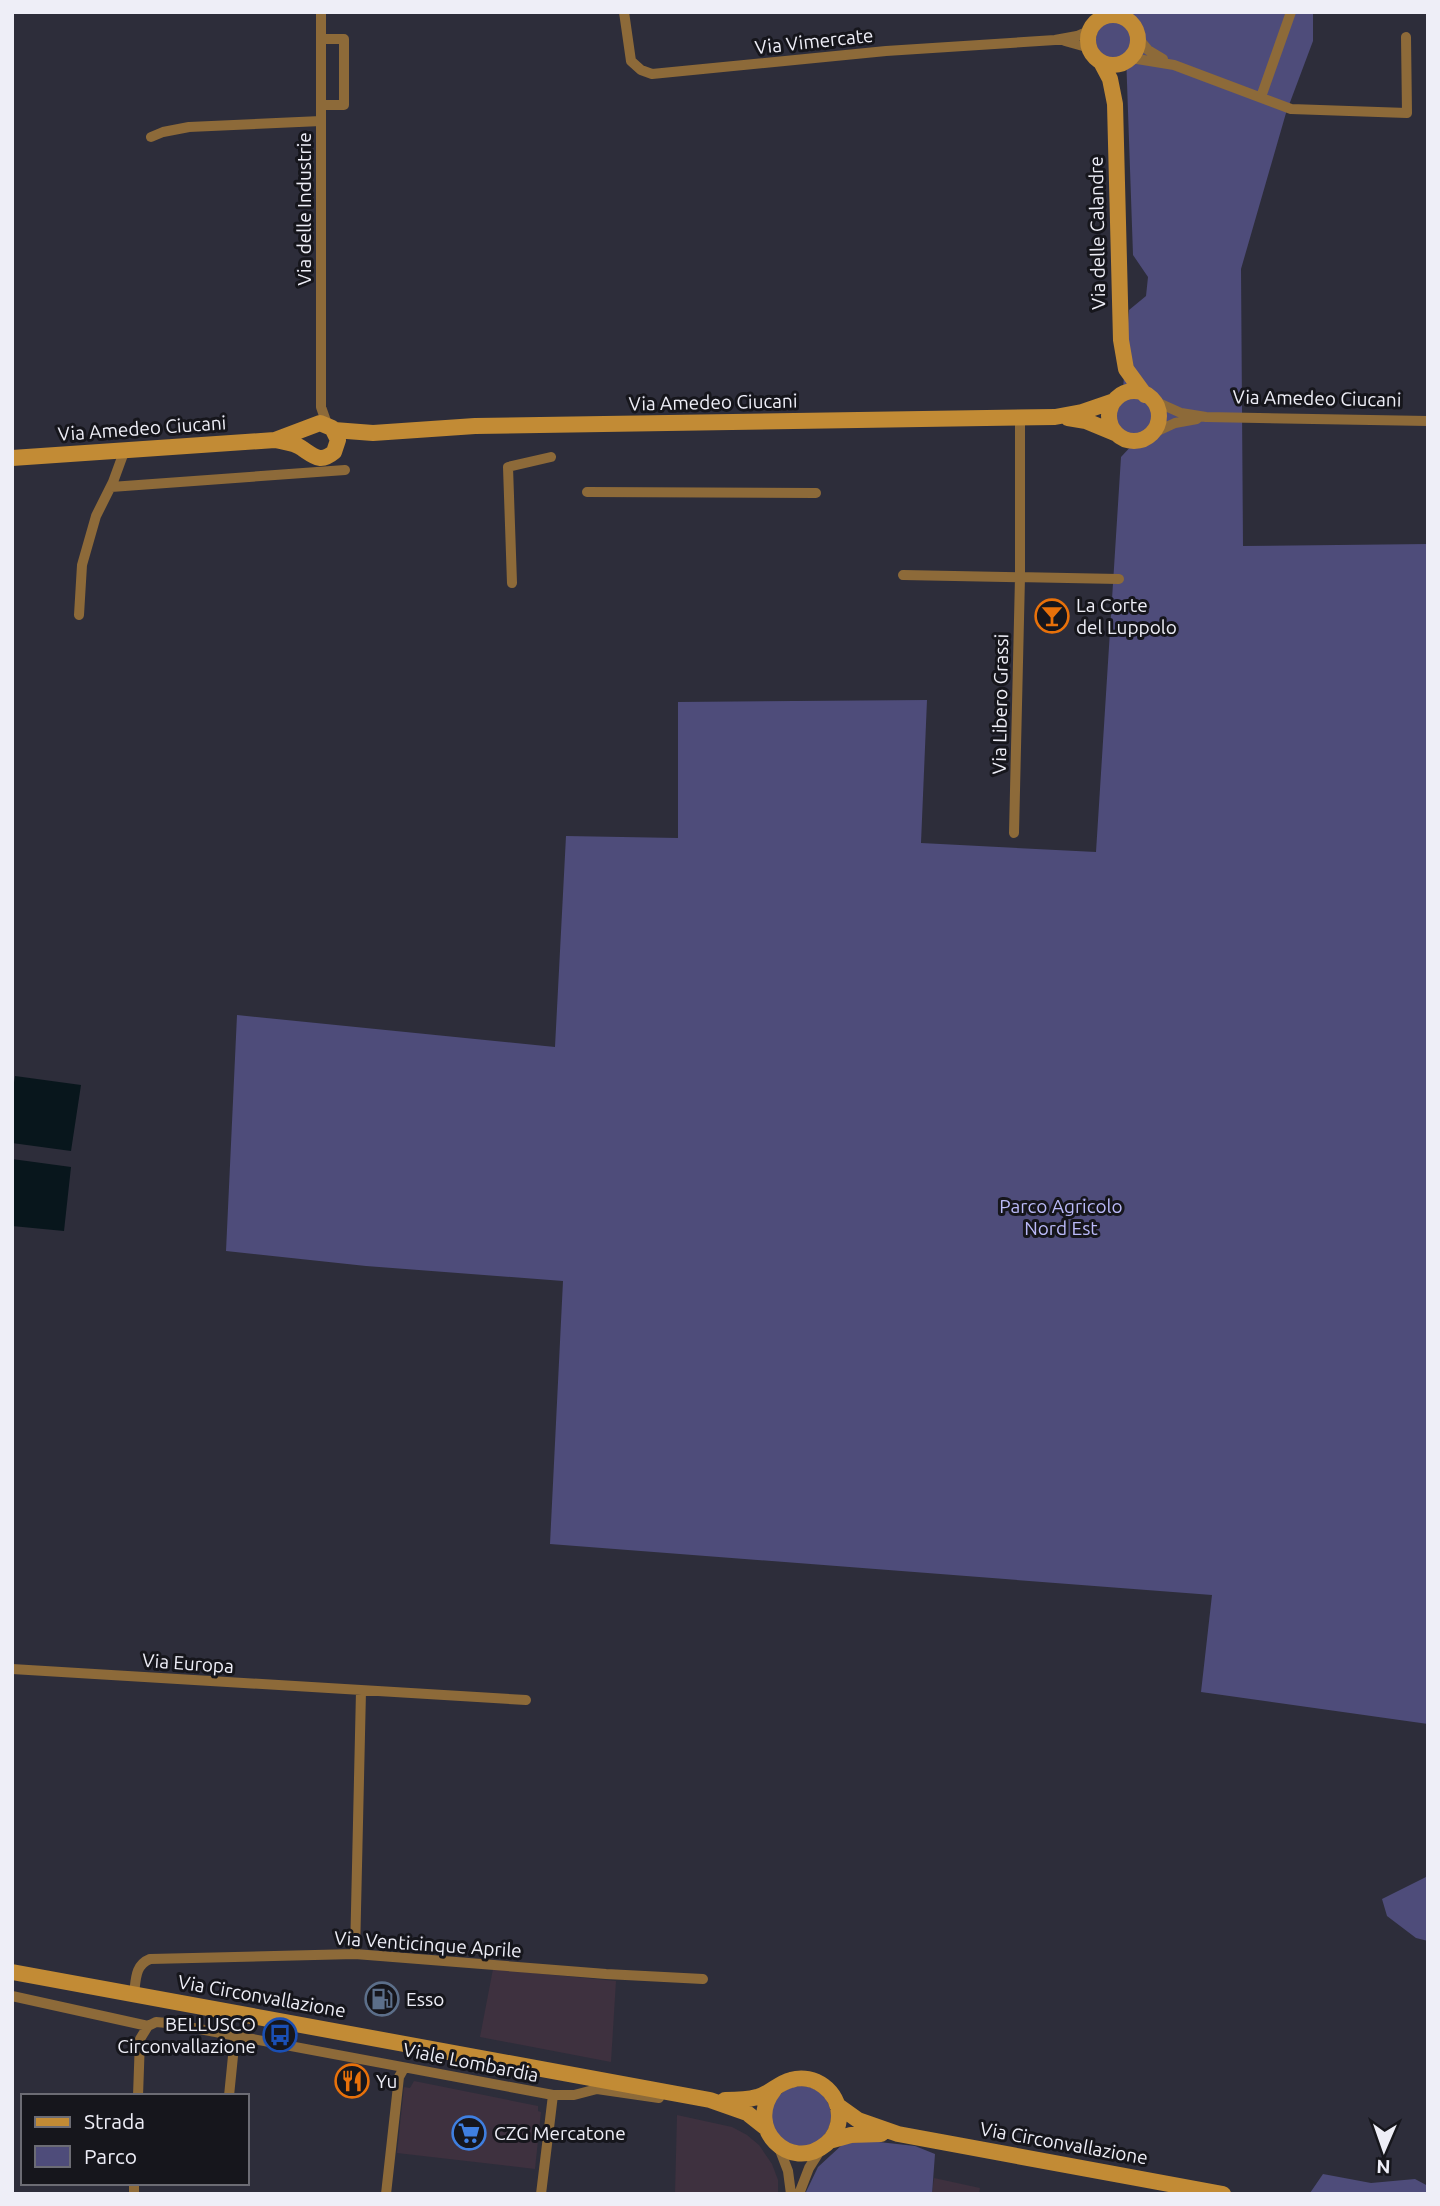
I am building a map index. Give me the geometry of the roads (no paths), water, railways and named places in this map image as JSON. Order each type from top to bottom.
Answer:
[{"type":"main road","points":[[1090,48],[1088,37],[1096,21],[1112,16],[1123,15],[1135,28],[1138,38]]},
{"type":"main road","name":"Via delle Calandre","points":[[1138,38],[1137,48],[1119,79],[1115,104],[1119,326],[1129,374],[1149,397]]},
{"type":"main road","name":"Via delle Calandre","points":[[1090,48],[1110,79],[1115,104]]},
{"type":"main road","points":[[1101,62],[1117,65],[1130,59]]},
{"type":"main road","name":"Via delle Calandre","points":[[1115,400],[1122,381],[1125,360]]},
{"type":"main road","name":"Via Amedeo Ciucani","points":[[12,458],[275,440],[320,427],[373,433],[475,426],[1020,418],[1082,412],[1130,392],[1149,397]]},
{"type":"main road","points":[[1149,397],[1158,416],[1157,425],[1151,433]]},
{"type":"main road","points":[[1115,400],[1109,416],[1115,433]]},
{"type":"main road","name":"Via Amedeo Ciucani","points":[[1055,416],[1086,421],[1124,439],[1135,441],[1151,433]]},
{"type":"main road","points":[[305,449],[302,440],[320,427],[338,440],[336,448]]},
{"type":"main road","name":"Via Amedeo Ciucani","points":[[275,440],[305,449],[312,456],[321,458],[330,455],[336,448],[373,433]]},
{"type":"main road","name":"Via Circonvallazione","points":[[13,1972],[706,2099],[747,2113],[766,2129],[778,2145],[799,2153],[809,2152],[858,2134],[898,2134]]},
{"type":"main road","name":"Via Circonvallazione","points":[[706,2099],[751,2099],[792,2079],[812,2080],[828,2089],[837,2105],[858,2120],[898,2134],[1223,2194]]},
{"type":"main road","points":[[766,2129],[765,2107],[774,2090]]},
{"type":"main road","points":[[826,2144],[838,2125],[837,2105]]},
{"type":"street","name":"Via delle Industrie","points":[[320,427],[321,12]]},
{"type":"street","name":"Via Vimercate","points":[[624,12],[631,61],[641,70],[652,74],[886,51],[1055,40],[1077,36],[1096,21]]},
{"type":"street","points":[[1261,97],[1292,12]]},
{"type":"street","points":[[1138,38],[1148,50],[1174,65],[1291,109],[1407,113],[1406,37]]},
{"type":"street","points":[[321,39],[344,39],[344,105],[321,105]]},
{"type":"street","name":"Via Vimercate","points":[[1055,40],[1090,48]]},
{"type":"street","points":[[1130,59],[1174,65]]},
{"type":"street","points":[[151,137],[189,127],[321,121]]},
{"type":"street","name":"Via Amedeo Ciucani","points":[[1149,397],[1181,413],[1206,417],[1428,421]]},
{"type":"street","name":"Via Amedeo Ciucani","points":[[1151,433],[1180,422],[1206,417]]},
{"type":"street","name":"Via Libero Grassi","points":[[1014,832],[1020,577],[1020,418]]},
{"type":"street","points":[[79,615],[82,565],[96,516],[111,487],[124,452]]},
{"type":"street","points":[[512,583],[508,467],[551,457]]},
{"type":"street","points":[[111,487],[345,470]]},
{"type":"street","points":[[587,492],[816,493]]},
{"type":"street","points":[[903,575],[1119,579]]},
{"type":"street","name":"Via Europa","points":[[12,1670],[526,1700]]},
{"type":"street","points":[[355,1954],[361,1691]]},
{"type":"street","name":"Via Venticinque Aprile","points":[[134,1994],[138,1969],[142,1962],[150,1959],[355,1954],[703,1979]]},
{"type":"street","name":"Viale Lombardia","points":[[12,1996],[148,2026],[159,2022],[553,2095],[574,2095],[597,2090],[663,2099],[706,2099]]},
{"type":"street","points":[[138,2094],[140,2039],[148,2026]]},
{"type":"street","points":[[229,2094],[235,2036]]},
{"type":"street","points":[[386,2194],[398,2077],[404,2068]]},
{"type":"street","points":[[541,2194],[553,2095]]},
{"type":"street","points":[[799,2194],[809,2168],[826,2144]]},
{"type":"street","points":[[778,2145],[788,2171],[791,2194]]},
{"type":"place","name":"La Corte del Luppolo","points":[[1052,616]]},
{"type":"place","name":"Esso","points":[[382,1999]]},
{"type":"place","name":"BELLUSCO Circonvallazione","points":[[280,2035]]},
{"type":"place","name":"Yu","points":[[352,2081]]},
{"type":"place","name":"CZG Mercatone","points":[[469,2133]]},
{"type":"park label","name":"Parco Agricolo Nord Est","points":[[1061,1217]]}]
